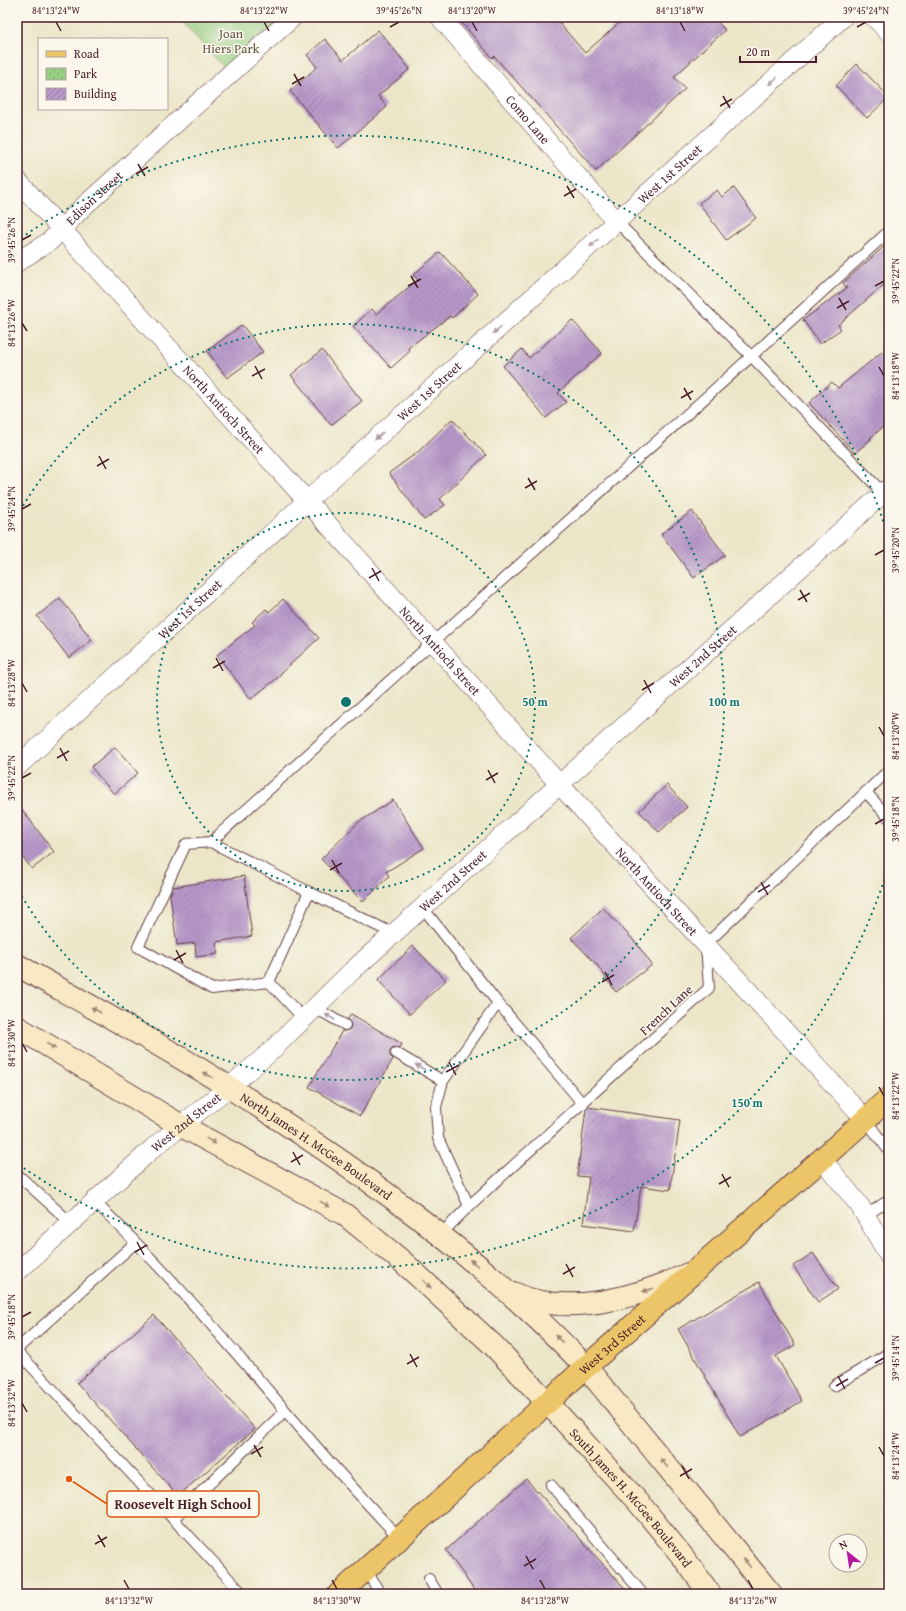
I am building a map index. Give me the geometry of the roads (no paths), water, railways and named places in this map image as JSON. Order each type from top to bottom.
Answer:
[{"type":"main road","name":"North James H. McGee Boulevard","points":[[17,964],[229,1087],[366,1177],[504,1288],[562,1342],[586,1367]]},
{"type":"main road","points":[[17,1027],[180,1125],[344,1214],[403,1262],[493,1346],[548,1403]]},
{"type":"main road","name":"West 3rd Street","points":[[339,1594],[586,1367],[889,1098]]},
{"type":"main road","points":[[504,1288],[524,1298],[545,1304],[567,1305],[621,1298],[666,1284],[697,1270]]},
{"type":"main road","points":[[586,1367],[771,1594]]},
{"type":"main road","name":"South James H. McGee Boulevard","points":[[548,1403],[639,1503],[683,1556],[703,1591]]},
{"type":"street","name":"Edison Street","points":[[17,262],[50,241],[83,207],[293,17]]},
{"type":"street","name":"Como Lane","points":[[440,17],[617,222]]},
{"type":"street","name":"West 1st Street","points":[[17,767],[307,501],[843,17]]},
{"type":"street","points":[[874,17],[889,33]]},
{"type":"street","name":"North Antioch Street","points":[[17,180],[307,501],[560,785],[865,1119]]},
{"type":"street","name":"West 2nd Street","points":[[17,1272],[180,1125],[229,1087],[269,1053],[309,1013],[394,934],[887,494]]},
{"type":"street","points":[[822,1159],[860,1206],[889,1256]]},
{"type":"lane","points":[[617,222],[887,494]]},
{"type":"lane","points":[[211,842],[432,641],[752,357],[889,231]]},
{"type":"lane","points":[[706,944],[889,770]]},
{"type":"lane","points":[[866,792],[889,818]]},
{"type":"lane","points":[[345,1025],[309,1013],[269,982],[212,989],[138,946],[186,844],[211,842],[394,934]]},
{"type":"lane","points":[[269,982],[309,892]]},
{"type":"lane","points":[[423,908],[498,1003],[583,1104]]},
{"type":"lane","name":"French Lane","points":[[440,1235],[469,1206],[709,988],[706,944]]},
{"type":"lane","points":[[469,1206],[438,1138],[436,1107],[443,1081],[498,1003]]},
{"type":"lane","points":[[396,1054],[443,1081]]},
{"type":"lane","points":[[865,1119],[889,1151]]},
{"type":"lane","points":[[17,1175],[71,1223]]},
{"type":"lane","points":[[866,1216],[889,1200]]},
{"type":"lane","points":[[94,1201],[224,1338],[285,1411],[400,1539]]},
{"type":"lane","points":[[135,1243],[17,1350],[243,1594]]},
{"type":"lane","points":[[834,1386],[889,1353]]},
{"type":"lane","points":[[173,1519],[285,1411]]},
{"type":"lane","points":[[551,1485],[643,1594]]},
{"type":"lane","points":[[366,1569],[380,1594]]},
{"type":"lane","points":[[429,1579],[438,1594]]},
{"type":"place","name":"Roosevelt High School","points":[[69,1479]]},
{"type":"park label","name":"Joan Hiers Park","points":[[231,40]]}]
